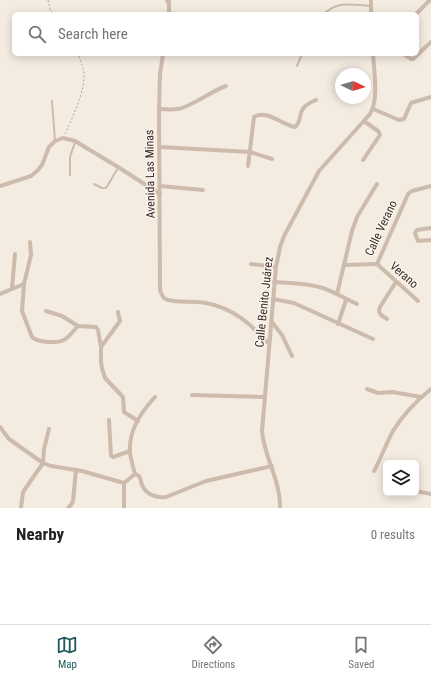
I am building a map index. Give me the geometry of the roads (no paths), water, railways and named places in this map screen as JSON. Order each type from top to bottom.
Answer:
[{"type":"street","points":[[169,0],[169,12]]},
{"type":"street","points":[[371,0],[371,12]]},
{"type":"street","points":[[418,12],[430,0]]},
{"type":"street","points":[[419,53],[431,42]]},
{"type":"street","name":"Avenida Las Minas","points":[[163,56],[160,74],[159,109],[161,295],[169,300],[206,303],[230,311],[253,326],[269,344]]},
{"type":"street","points":[[373,56],[375,101],[373,109],[400,120],[404,119],[411,103],[431,97]]},
{"type":"street","points":[[406,56],[413,59],[416,56]]},
{"type":"street","points":[[159,109],[178,109],[185,107],[210,92],[226,86]]},
{"type":"street","points":[[248,166],[253,120],[256,116],[265,115],[295,127],[298,124],[301,111],[304,106],[316,100]]},
{"type":"street","name":"Calle Benito Juárez","points":[[280,508],[279,489],[262,437],[274,282],[280,247],[284,236],[319,171],[373,109]]},
{"type":"street","points":[[363,160],[380,135],[378,131],[364,121]]},
{"type":"street","points":[[0,186],[31,176],[42,165],[49,147],[55,141],[63,138],[75,141],[160,194]]},
{"type":"street","points":[[160,147],[250,152],[272,159]]},
{"type":"street","points":[[337,294],[352,231],[357,217],[377,184]]},
{"type":"street","points":[[160,186],[203,190]]},
{"type":"street","name":"Calle Verano","points":[[344,265],[377,264],[408,194],[431,186]]},
{"type":"street","points":[[431,228],[416,230],[415,233],[418,241],[431,240]]},
{"type":"street","points":[[30,242],[31,255],[24,284],[22,311],[32,337],[38,341],[61,342],[65,340],[78,326]]},
{"type":"street","points":[[12,288],[15,254]]},
{"type":"street","points":[[251,264],[276,267]]},
{"type":"street","name":"Verano","points":[[377,264],[418,301]]},
{"type":"street","points":[[274,282],[307,284],[325,289],[357,304]]},
{"type":"street","points":[[387,319],[380,315],[379,311],[396,282]]},
{"type":"street","points":[[0,294],[24,284]]},
{"type":"street","points":[[273,299],[294,303],[372,340]]},
{"type":"street","points":[[338,324],[346,300]]},
{"type":"street","points":[[46,311],[62,316],[78,326],[96,327],[98,330],[101,347],[102,368],[105,378],[123,397],[124,412],[138,421]]},
{"type":"street","points":[[101,347],[120,322],[118,312]]},
{"type":"street","points":[[271,321],[282,335],[292,356]]},
{"type":"street","points":[[367,389],[378,393],[392,392],[421,397]]},
{"type":"street","points":[[374,471],[396,426],[421,397],[431,389]]},
{"type":"street","points":[[192,395],[265,397]]},
{"type":"street","points":[[155,397],[147,405],[133,431],[130,451],[135,474],[139,476],[146,491],[152,495],[166,497],[196,484],[215,478],[272,466]]},
{"type":"street","points":[[110,420],[111,456],[113,457],[130,451]]},
{"type":"street","points":[[0,427],[9,439],[43,463],[50,466],[76,470],[124,483]]},
{"type":"street","points":[[21,508],[23,492],[43,463],[44,449],[49,429]]},
{"type":"street","points":[[68,508],[73,501],[76,470]]},
{"type":"street","points":[[124,483],[135,474]]},
{"type":"street","points":[[124,483],[124,508]]},
{"type":"street","points":[[419,492],[431,494]]},
{"type":"lane","points":[[166,0],[169,8]]},
{"type":"lane","points":[[326,12],[334,6],[340,4],[371,6]]},
{"type":"lane","points":[[297,66],[301,56]]},
{"type":"lane","points":[[52,101],[55,141]]},
{"type":"lane","points":[[70,175],[70,157],[75,141]]},
{"type":"lane","points":[[94,184],[102,188],[106,188],[118,167]]}]
